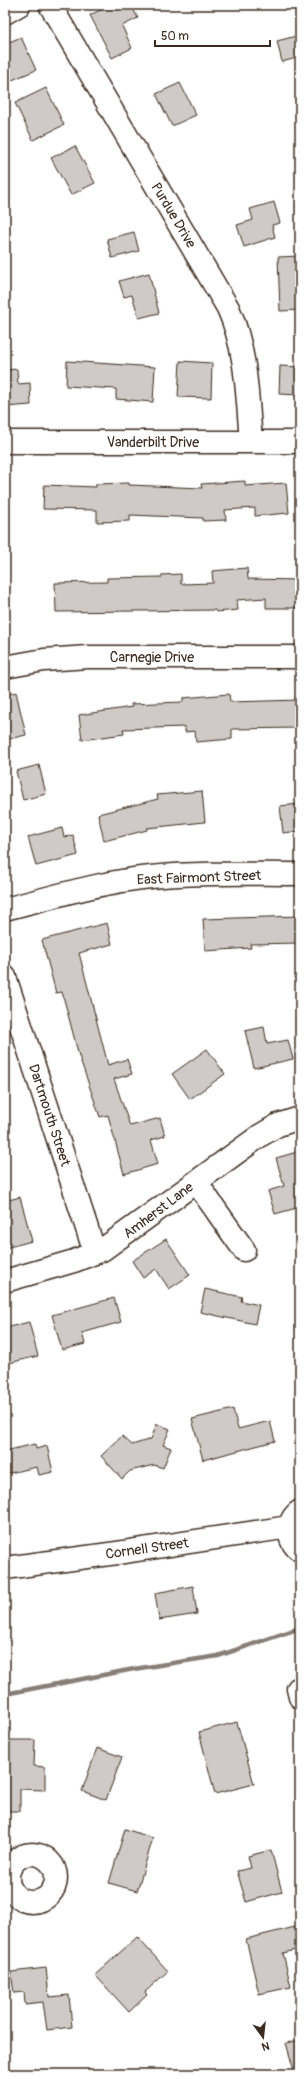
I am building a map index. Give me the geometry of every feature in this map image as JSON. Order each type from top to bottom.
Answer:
[{"type":"street","points":[[5,12],[19,5]]},
{"type":"street","name":"Purdue Drive","points":[[50,5],[228,308],[239,335],[243,355],[251,441]]},
{"type":"street","name":"Vanderbilt Drive","points":[[5,442],[300,442]]},
{"type":"street","name":"Carnegie Drive","points":[[5,667],[44,660],[88,657],[300,657]]},
{"type":"street","name":"East Fairmont Street","points":[[5,909],[108,884],[150,877],[196,874],[300,874]]},
{"type":"street","name":"Dartmouth Street","points":[[5,977],[95,1253]]},
{"type":"street","name":"Amherst Lane","points":[[5,1281],[64,1265],[95,1253],[121,1238],[196,1182],[270,1130],[300,1118]]},
{"type":"street","points":[[196,1182],[244,1250]]},
{"type":"street","name":"Cornell Street","points":[[5,1568],[295,1519],[292,1542],[300,1550]]},
{"type":"building","points":[[111,5],[131,5],[138,18],[122,26],[132,48],[112,58],[90,15]]},
{"type":"building","points":[[300,35],[300,57],[282,62],[277,41]]},
{"type":"building","points":[[21,37],[36,70],[5,83],[5,44]]},
{"type":"building","points":[[180,83],[196,115],[172,126],[156,94]]},
{"type":"building","points":[[46,88],[64,125],[33,140],[15,103]]},
{"type":"building","points":[[75,146],[95,183],[71,195],[51,158]]},
{"type":"building","points":[[274,202],[280,223],[272,225],[275,237],[244,247],[237,225],[253,220],[250,209]]},
{"type":"building","points":[[134,232],[139,251],[112,258],[107,239]]},
{"type":"building","points":[[300,256],[300,310],[280,311],[278,257]]},
{"type":"building","points":[[149,273],[159,313],[139,318],[132,295],[124,297],[119,281]]},
{"type":"building","points":[[67,361],[155,367],[153,402],[116,399],[116,389],[66,386]]},
{"type":"building","points":[[180,361],[212,363],[211,398],[178,397]]},
{"type":"building","points":[[280,366],[300,367],[300,395],[279,394]]},
{"type":"building","points":[[17,369],[18,384],[30,383],[31,405],[5,407],[5,370]]},
{"type":"building","points":[[245,481],[245,486],[286,483],[289,513],[255,516],[255,508],[225,510],[226,520],[203,521],[203,518],[130,515],[130,521],[97,522],[97,510],[43,509],[44,485],[96,487],[96,484],[129,483],[129,485],[202,488],[201,484]]},
{"type":"building","points":[[247,568],[248,579],[300,580],[300,608],[266,608],[266,598],[237,600],[238,610],[216,612],[215,610],[56,612],[55,583],[107,582],[107,578],[162,577],[162,575],[181,574],[181,584],[213,583],[212,571]]},
{"type":"building","points":[[16,692],[26,735],[5,740],[5,695]]},
{"type":"building","points":[[229,694],[230,702],[300,700],[300,728],[232,729],[232,739],[196,742],[195,731],[185,732],[185,727],[123,729],[124,734],[82,740],[79,715],[132,707],[131,704],[183,702],[183,698]]},
{"type":"building","points":[[39,765],[46,794],[23,800],[16,771]]},
{"type":"building","points":[[202,791],[205,822],[147,828],[147,830],[104,841],[98,814],[158,799],[157,795]]},
{"type":"building","points":[[300,804],[300,831],[283,833],[280,806]]},
{"type":"building","points":[[62,828],[64,837],[73,835],[78,855],[36,866],[28,837]]},
{"type":"building","points":[[300,916],[300,943],[250,944],[251,948],[205,951],[203,919]]},
{"type":"building","points":[[107,923],[112,944],[79,953],[108,1065],[127,1059],[132,1074],[114,1079],[130,1126],[160,1118],[165,1136],[151,1140],[158,1164],[124,1174],[108,1115],[100,1117],[79,1056],[62,992],[56,993],[42,940]]},
{"type":"building","points":[[264,1027],[267,1044],[288,1040],[293,1059],[254,1068],[245,1031]]},
{"type":"building","points":[[207,1049],[225,1074],[190,1099],[172,1074]]},
{"type":"building","points":[[297,1152],[300,1162],[300,1207],[275,1214],[268,1191],[284,1186],[276,1158]]},
{"type":"building","points":[[20,1197],[32,1241],[5,1248],[5,1201]]},
{"type":"building","points":[[166,1239],[190,1275],[169,1289],[156,1269],[143,1278],[132,1261]]},
{"type":"building","points":[[205,1289],[242,1297],[241,1301],[259,1305],[255,1324],[200,1312]]},
{"type":"building","points":[[114,1298],[121,1322],[82,1333],[85,1344],[62,1350],[52,1315]]},
{"type":"building","points":[[29,1322],[38,1356],[5,1364],[5,1328]]},
{"type":"building","points":[[233,1409],[238,1429],[270,1421],[275,1441],[203,1460],[192,1419]]},
{"type":"building","points":[[157,1424],[170,1429],[163,1445],[171,1448],[163,1468],[154,1465],[130,1471],[122,1479],[101,1456],[122,1436],[132,1445],[151,1439]]},
{"type":"building","points":[[35,1444],[36,1449],[47,1446],[53,1472],[39,1475],[37,1467],[5,1474],[5,1451]]},
{"type":"building","points":[[193,1586],[197,1614],[159,1620],[155,1593]]},
{"type":"building","points":[[237,1722],[254,1784],[215,1794],[199,1732]]},
{"type":"building","points":[[5,1740],[35,1740],[34,1766],[45,1767],[45,1790],[20,1789],[20,1811],[5,1811]]},
{"type":"building","points":[[97,1748],[122,1757],[106,1800],[82,1791]]},
{"type":"building","points":[[125,1829],[153,1838],[137,1891],[109,1883]]},
{"type":"building","points":[[271,1850],[282,1892],[246,1902],[237,1871],[251,1868],[248,1856]]},
{"type":"building","points":[[295,1927],[300,1949],[283,1953],[291,1987],[259,1994],[246,1939]]},
{"type":"building","points":[[137,1937],[168,1971],[145,1992],[147,1995],[129,2012],[95,1975]]},
{"type":"building","points":[[46,1968],[49,1997],[69,1995],[72,2027],[47,2030],[43,2002],[25,2004],[24,1992],[14,1993],[11,1972]]},
{"type":"building","points":[[300,2040],[300,2074],[295,2074],[286,2043]]},
{"type":"waterway","points":[[5,1694],[134,1669],[218,1656],[300,1628]]}]
